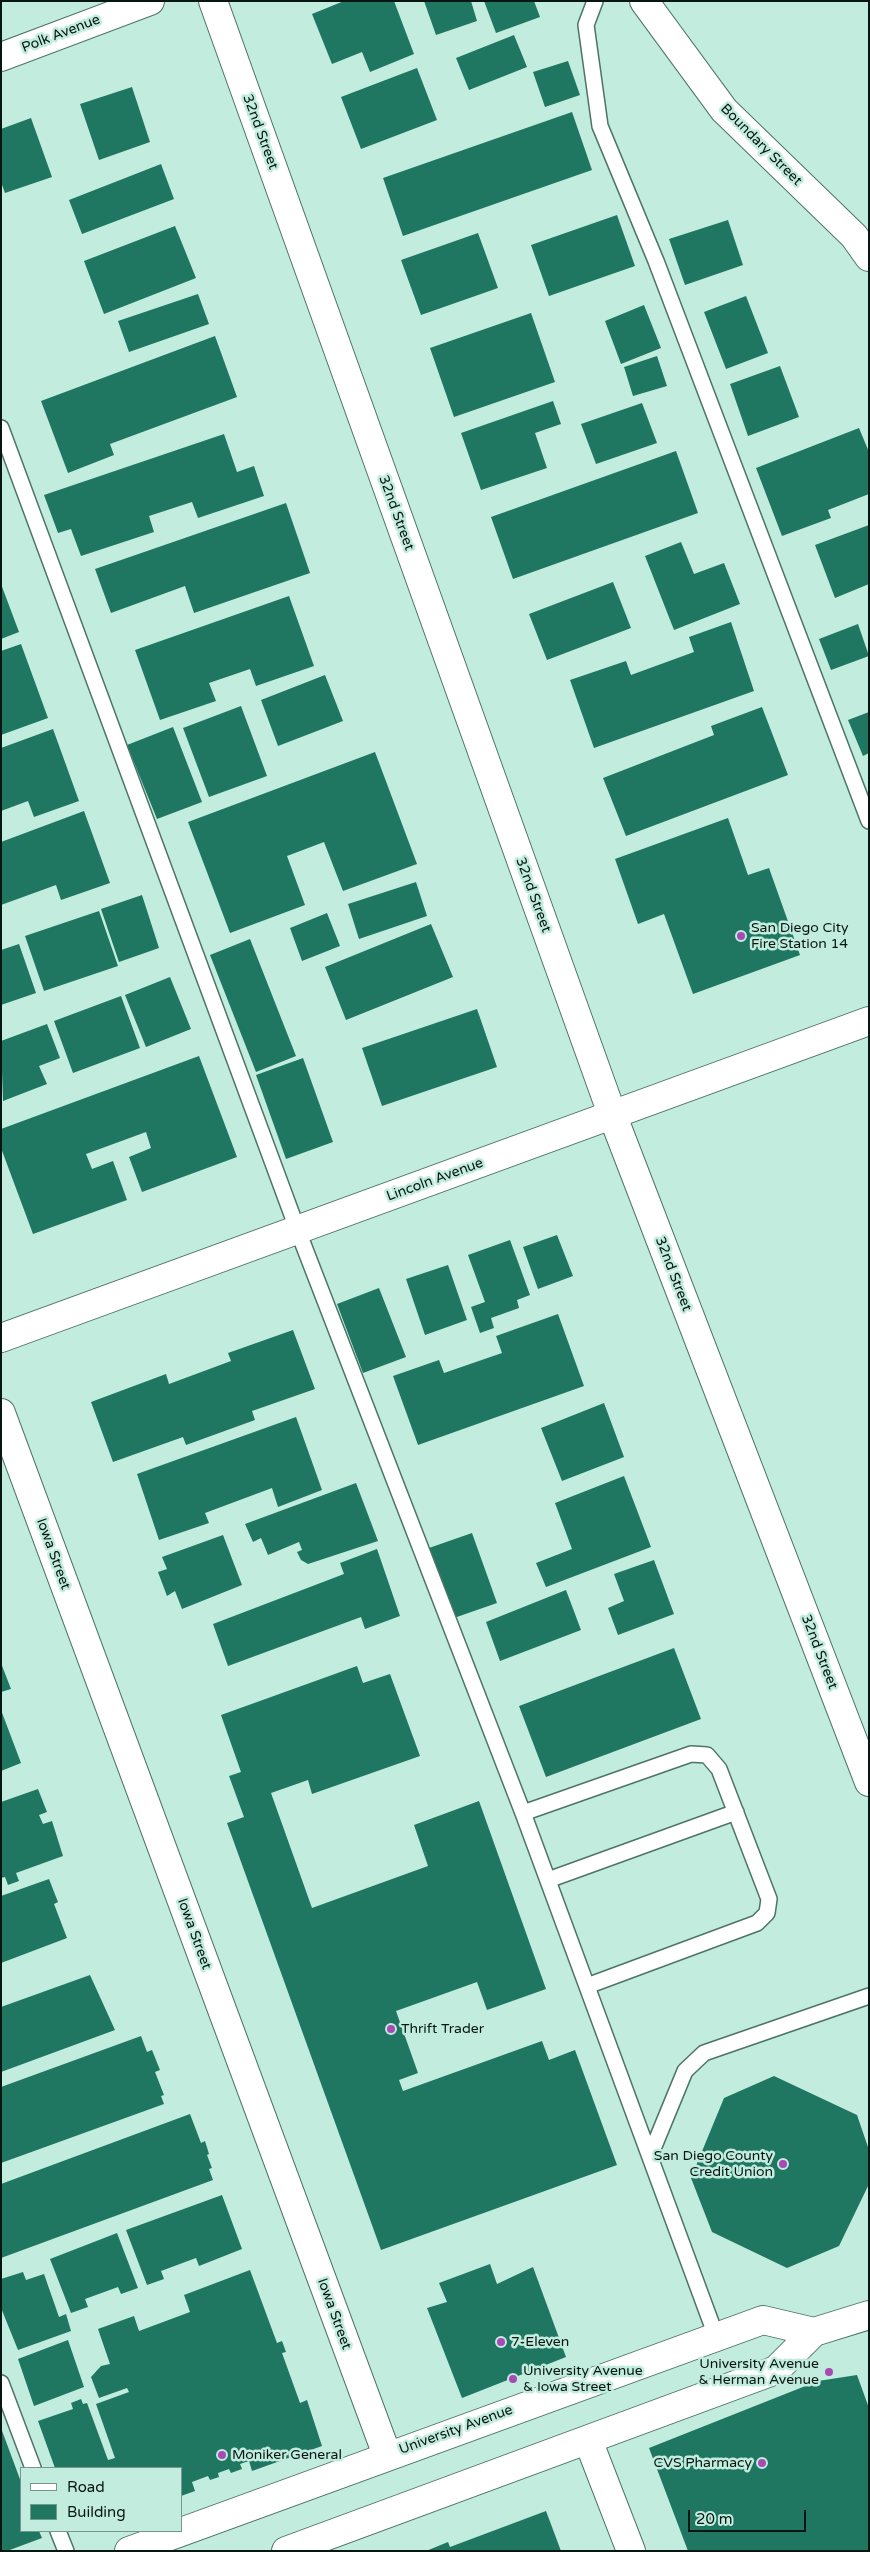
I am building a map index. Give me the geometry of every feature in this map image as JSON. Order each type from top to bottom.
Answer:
[{"type":"street","name":"Polk Avenue","points":[[1,57],[150,1]]},
{"type":"street","name":"32nd Street","points":[[213,1],[612,1114],[869,1782]]},
{"type":"street","name":"Boundary Street","points":[[644,1],[724,110],[854,236],[869,257]]},
{"type":"street","name":"Lincoln Avenue","points":[[1,1338],[869,1021]]},
{"type":"street","name":"Iowa Street","points":[[1,1413],[387,2455]]},
{"type":"street","points":[[286,2551],[776,2370],[814,2332],[869,2315]]},
{"type":"street","name":"University Avenue","points":[[182,2531],[387,2455],[763,2320],[814,2332]]},
{"type":"street","points":[[588,2440],[631,2551]]},
{"type":"street","name":"University Avenue","points":[[129,2551],[180,2532]]},
{"type":"lane","points":[[595,1],[586,25],[600,126],[656,262],[869,821]]},
{"type":"lane","points":[[1,428],[298,1231],[523,1813],[716,2336]]},
{"type":"lane","points":[[523,1813],[691,1754],[707,1755],[719,1769],[769,1899],[767,1913],[757,1923],[587,1986]]},
{"type":"lane","points":[[548,1880],[736,1812]]},
{"type":"lane","points":[[650,2156],[685,2071],[704,2053],[869,1996]]},
{"type":"lane","points":[[1,2383],[33,2467]]},
{"type":"lane","points":[[58,2532],[66,2551]]},
{"type":"building","points":[[344,1],[394,1],[414,54],[370,72],[362,52],[332,64],[312,14]]},
{"type":"building","points":[[424,1],[471,1],[477,21],[436,35]]},
{"type":"building","points":[[484,1],[534,1],[540,17],[496,33]]},
{"type":"building","points":[[514,35],[527,67],[469,90],[456,58]]},
{"type":"building","points":[[568,61],[580,95],[545,107],[533,72]]},
{"type":"building","points":[[417,68],[437,120],[361,149],[341,97]]},
{"type":"building","points":[[132,87],[150,142],[99,160],[80,104]]},
{"type":"building","points":[[572,112],[592,170],[403,236],[383,178]]},
{"type":"building","points":[[31,118],[52,177],[5,193],[1,182],[1,129]]},
{"type":"building","points":[[161,164],[174,199],[82,234],[69,200]]},
{"type":"building","points":[[617,215],[635,266],[549,296],[531,245]]},
{"type":"building","points":[[728,220],[743,265],[685,285],[669,239]]},
{"type":"building","points":[[175,226],[196,278],[104,314],[84,261]]},
{"type":"building","points":[[478,233],[498,288],[421,315],[401,260]]},
{"type":"building","points":[[198,294],[209,324],[129,352],[118,321]]},
{"type":"building","points":[[746,296],[768,353],[726,369],[704,312]]},
{"type":"building","points":[[644,305],[661,348],[621,364],[605,321]]},
{"type":"building","points":[[531,313],[555,382],[454,417],[430,348]]},
{"type":"building","points":[[215,336],[237,397],[110,444],[114,455],[68,473],[41,401]]},
{"type":"building","points":[[657,356],[667,386],[633,396],[624,367]]},
{"type":"building","points":[[780,366],[799,417],[748,436],[730,384]]},
{"type":"building","points":[[553,401],[561,424],[535,433],[547,468],[481,490],[461,433]]},
{"type":"building","points":[[642,403],[657,443],[596,464],[581,424]]},
{"type":"building","points":[[859,428],[869,452],[869,494],[828,510],[831,518],[782,536],[756,468]]},
{"type":"building","points":[[224,434],[237,472],[254,466],[264,496],[198,518],[192,502],[149,516],[154,532],[81,556],[71,529],[58,533],[44,495]]},
{"type":"building","points":[[676,451],[698,513],[513,579],[491,517]]},
{"type":"building","points":[[286,503],[310,573],[194,613],[185,586],[111,613],[95,569]]},
{"type":"building","points":[[869,525],[869,584],[835,598],[815,545]]},
{"type":"building","points":[[681,542],[694,574],[724,563],[740,604],[674,630],[645,556]]},
{"type":"building","points":[[613,582],[631,628],[547,660],[529,614]]},
{"type":"building","points":[[1,584],[19,632],[1,639]]},
{"type":"building","points":[[289,596],[314,666],[256,686],[250,669],[209,683],[216,701],[160,720],[135,650]]},
{"type":"building","points":[[731,622],[754,691],[594,748],[570,680],[626,661],[631,675],[694,652],[689,637]]},
{"type":"building","points":[[858,624],[869,656],[831,670],[819,639]]},
{"type":"building","points":[[21,644],[48,718],[1,735],[1,651]]},
{"type":"building","points":[[325,675],[343,721],[278,746],[261,700]]},
{"type":"building","points":[[241,706],[267,776],[209,797],[183,728]]},
{"type":"building","points":[[762,707],[788,775],[626,836],[603,778],[714,735],[711,726]]},
{"type":"building","points":[[869,712],[869,753],[863,756],[848,720]]},
{"type":"building","points":[[173,727],[202,802],[157,819],[127,745]]},
{"type":"building","points":[[53,729],[79,801],[34,817],[28,801],[1,811],[1,748]]},
{"type":"building","points":[[375,752],[417,864],[343,891],[324,842],[287,856],[305,905],[230,933],[188,822]]},
{"type":"building","points":[[84,811],[110,883],[61,900],[56,885],[1,905],[1,842]]},
{"type":"building","points":[[728,818],[748,875],[769,868],[800,955],[693,994],[664,914],[638,924],[615,859]]},
{"type":"building","points":[[416,882],[427,916],[359,939],[348,904]]},
{"type":"building","points":[[142,895],[159,948],[119,962],[101,909]]},
{"type":"building","points":[[99,911],[118,966],[44,991],[25,936]]},
{"type":"building","points":[[327,913],[340,946],[302,961],[290,928]]},
{"type":"building","points":[[431,924],[453,977],[346,1020],[325,967]]},
{"type":"building","points":[[250,939],[296,1056],[256,1072],[210,955]]},
{"type":"building","points":[[19,944],[36,993],[1,1005],[1,950]]},
{"type":"building","points":[[170,977],[191,1029],[146,1047],[125,995]]},
{"type":"building","points":[[121,996],[140,1048],[73,1073],[54,1021]]},
{"type":"building","points":[[477,1009],[497,1067],[382,1106],[362,1048]]},
{"type":"building","points":[[47,1024],[60,1058],[39,1066],[47,1084],[3,1101],[1,1041]]},
{"type":"building","points":[[199,1056],[237,1157],[142,1192],[129,1157],[151,1148],[146,1132],[86,1154],[92,1169],[113,1161],[127,1200],[33,1234],[1,1148],[1,1129]]},
{"type":"building","points":[[303,1058],[333,1142],[286,1159],[256,1075]]},
{"type":"building","points":[[557,1235],[573,1276],[538,1289],[523,1247]]},
{"type":"building","points":[[510,1240],[530,1295],[517,1300],[519,1308],[491,1318],[494,1328],[480,1333],[471,1307],[485,1302],[468,1255]]},
{"type":"building","points":[[448,1265],[467,1320],[425,1335],[406,1279]]},
{"type":"building","points":[[379,1288],[406,1357],[363,1373],[337,1304]]},
{"type":"building","points":[[558,1314],[584,1386],[418,1445],[393,1376],[439,1360],[444,1373],[502,1353],[496,1336]]},
{"type":"building","points":[[293,1330],[315,1389],[252,1411],[255,1420],[186,1445],[183,1437],[113,1462],[91,1402],[166,1374],[169,1384],[231,1361],[228,1353]]},
{"type":"building","points":[[604,1403],[624,1457],[562,1481],[541,1428]]},
{"type":"building","points":[[296,1417],[322,1490],[278,1507],[272,1488],[205,1513],[209,1523],[159,1540],[137,1474]]},
{"type":"building","points":[[624,1476],[651,1547],[546,1587],[536,1563],[572,1549],[555,1503]]},
{"type":"building","points":[[356,1483],[378,1541],[308,1564],[301,1560],[297,1552],[302,1550],[299,1542],[268,1555],[261,1538],[253,1542],[245,1524]]},
{"type":"building","points":[[472,1533],[497,1603],[454,1618],[429,1548]]},
{"type":"building","points":[[223,1535],[242,1585],[182,1609],[175,1591],[167,1596],[158,1572],[167,1569],[162,1557]]},
{"type":"building","points":[[377,1549],[400,1616],[365,1629],[361,1617],[228,1666],[213,1624],[344,1574],[340,1563]]},
{"type":"building","points":[[654,1560],[674,1614],[618,1635],[608,1608],[624,1601],[614,1574]]},
{"type":"building","points":[[566,1590],[581,1630],[500,1661],[486,1622]]},
{"type":"building","points":[[674,1648],[701,1719],[546,1777],[519,1706]]},
{"type":"building","points":[[1,1663],[11,1689],[1,1692]]},
{"type":"building","points":[[357,1666],[363,1683],[390,1674],[420,1756],[312,1794],[308,1780],[271,1793],[312,1908],[428,1866],[414,1825],[479,1801],[546,1989],[487,2010],[477,1982],[396,2011],[418,2073],[399,2080],[403,2091],[542,2041],[549,2060],[575,2050],[617,2165],[381,2250],[227,1823],[244,1817],[229,1776],[241,1772],[221,1715]]},
{"type":"building","points":[[1,1710],[21,1763],[1,1771]]},
{"type":"building","points":[[38,1789],[47,1812],[39,1815],[43,1824],[52,1821],[63,1856],[16,1873],[19,1881],[8,1885],[5,1877],[1,1878],[1,1802]]},
{"type":"building","points":[[49,1879],[58,1902],[54,1904],[67,1938],[1,1963],[1,1896]]},
{"type":"building","points":[[90,1975],[115,2030],[1,2072],[1,2007]]},
{"type":"building","points":[[141,2036],[147,2052],[152,2050],[160,2070],[155,2072],[164,2095],[161,2096],[164,2104],[1,2163],[1,2087]]},
{"type":"building","name":"San Diego County Credit Union","points":[[774,2076],[857,2115],[869,2150],[869,2184],[839,2246],[787,2268],[712,2232],[691,2178],[724,2098]]},
{"type":"building","points":[[190,2114],[201,2143],[205,2141],[209,2154],[207,2155],[212,2168],[209,2169],[213,2180],[1,2258],[1,2184]]},
{"type":"building","points":[[222,2195],[242,2249],[199,2266],[196,2258],[161,2271],[164,2279],[147,2285],[126,2230]]},
{"type":"building","points":[[117,2233],[138,2288],[121,2294],[118,2287],[85,2299],[88,2307],[71,2313],[50,2259]]},
{"type":"building","name":"7-Eleven","points":[[490,2264],[497,2284],[533,2267],[566,2357],[462,2398],[427,2308],[447,2302],[439,2283]]},
{"type":"building","points":[[250,2270],[277,2343],[282,2341],[286,2352],[282,2353],[300,2403],[307,2400],[322,2446],[252,2471],[249,2461],[240,2464],[242,2469],[231,2473],[229,2469],[218,2473],[219,2477],[210,2480],[208,2476],[192,2482],[195,2491],[182,2496],[182,2467],[55,2467],[38,2421],[73,2409],[71,2403],[81,2399],[83,2404],[87,2403],[108,2460],[115,2458],[96,2404],[129,2392],[127,2388],[99,2398],[91,2377],[101,2366],[110,2364],[98,2329],[134,2316],[139,2331],[190,2312],[184,2295]]},
{"type":"building","points":[[23,2272],[26,2280],[44,2274],[59,2317],[66,2314],[71,2331],[18,2350],[1,2308],[1,2279]]},
{"type":"building","points":[[68,2340],[84,2387],[34,2406],[18,2359]]},
{"type":"building","name":"CVS Pharmacy","points":[[857,2375],[869,2408],[869,2551],[688,2551],[649,2448],[818,2381]]},
{"type":"building","points":[[1,2428],[20,2479],[20,2532],[39,2532],[42,2538],[7,2551],[1,2551]]},
{"type":"building","points":[[546,2511],[561,2551],[426,2551],[448,2542],[450,2547]]},
{"type":"place","name":"San Diego City Fire Station 14","points":[[741,936]]},
{"type":"place","name":"Thrift Trader","points":[[391,2029]]},
{"type":"place","name":"San Diego County Credit Union","points":[[783,2164]]},
{"type":"place","name":"7-Eleven","points":[[501,2342]]},
{"type":"place","name":"University Avenue & Herman Avenue","points":[[829,2372]]},
{"type":"place","name":"University Avenue & Iowa Street","points":[[513,2379]]},
{"type":"place","name":"Moniker General","points":[[222,2455]]},
{"type":"place","name":"CVS Pharmacy","points":[[762,2463]]}]
